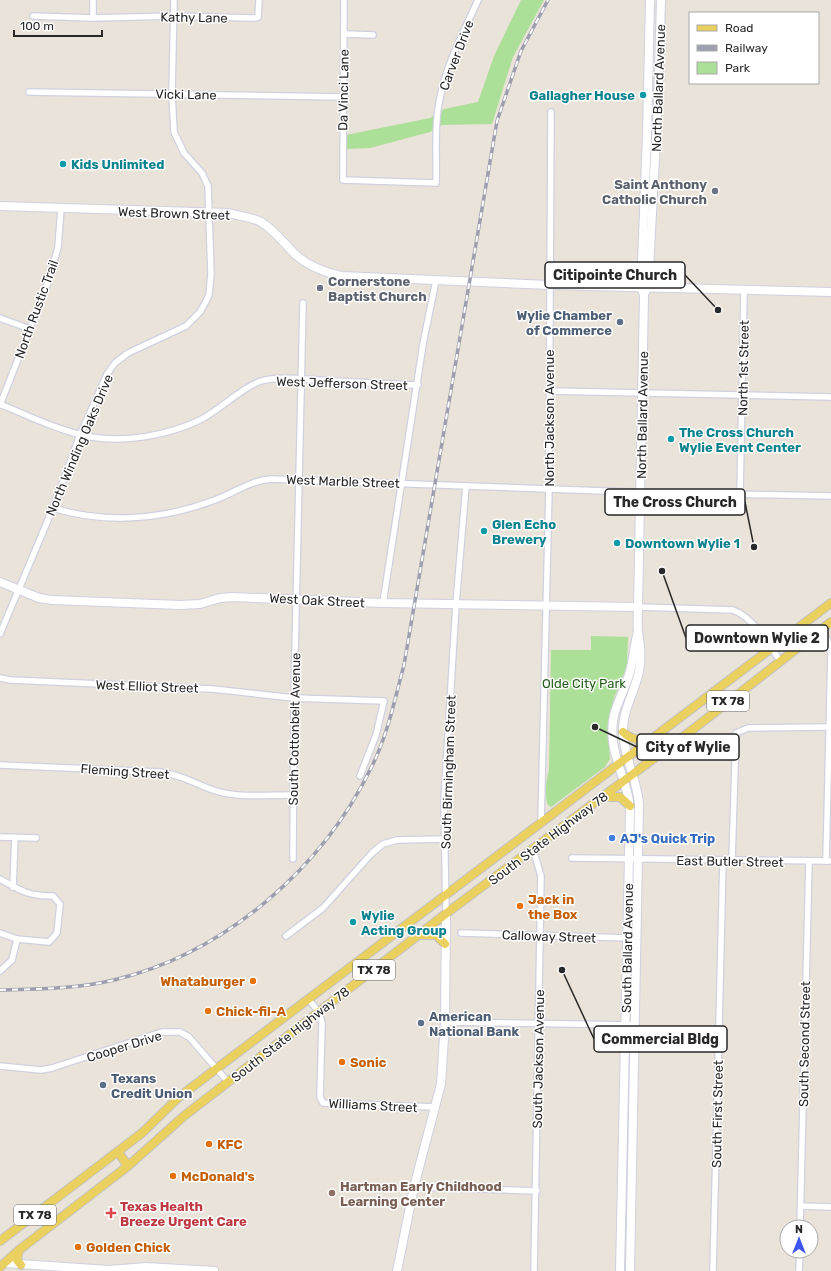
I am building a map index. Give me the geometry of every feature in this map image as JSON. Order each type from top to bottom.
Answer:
[{"type":"main road","name":"North Ballard Avenue","points":[[638,607],[650,0]]},
{"type":"main road","name":"North Ballard Avenue","points":[[644,287],[657,129],[661,0]]},
{"type":"main road","name":"West Brown Street","points":[[0,206],[228,214],[259,221],[276,232],[296,255],[307,263],[324,272],[341,276],[549,285],[831,292]]},
{"type":"main road","name":"West Oak Street","points":[[0,582],[39,598],[52,600],[180,605],[200,604],[220,598],[232,597],[383,603],[638,607]]},
{"type":"main road","name":"TX 78","points":[[618,764],[831,604]]},
{"type":"main road","name":"South Ballard Avenue","points":[[620,1271],[630,806],[625,781],[618,764],[613,743],[613,720],[616,703],[630,673],[638,631],[638,607]]},
{"type":"main road","name":"TX 78","points":[[625,781],[831,622]]},
{"type":"main road","name":"South Ballard Avenue","points":[[630,1271],[640,804],[627,758],[623,732],[625,712],[637,678],[640,664],[641,643],[638,631]]},
{"type":"main road","points":[[623,732],[627,736],[637,740],[651,739]]},
{"type":"main road","name":"South State Highway 78","points":[[0,1241],[142,1133],[179,1097],[618,764]]},
{"type":"main road","name":"South State Highway 78","points":[[2,1264],[128,1166],[184,1116],[318,1012],[446,914],[625,781]]},
{"type":"main road","points":[[603,797],[620,797],[630,806]]},
{"type":"main road","name":"South Birmingham Street","points":[[397,1271],[414,1186],[435,1107],[442,1069],[445,1022],[446,914]]},
{"type":"main road","points":[[419,935],[436,935],[445,944]]},
{"type":"main road","points":[[118,1152],[128,1166]]},
{"type":"main road","points":[[622,1167],[632,1167]]},
{"type":"main road","points":[[19,1250],[17,1260],[21,1265]]},
{"type":"main road","points":[[2,1264],[109,1270],[146,1267],[214,1271]]},
{"type":"street","points":[[93,0],[93,18]]},
{"type":"street","name":"North Winding Oaks Drive","points":[[0,634],[53,508],[80,435],[107,374],[115,363],[128,352],[186,326],[200,312],[209,295],[211,274],[209,193],[205,179],[184,153],[174,132],[172,94],[174,0]]},
{"type":"street","name":"Kathy Lane","points":[[33,16],[93,18],[174,16],[233,18],[258,17],[259,0]]},
{"type":"street","name":"Da Vinci Lane","points":[[342,180],[344,0]]},
{"type":"street","name":"Carver Drive","points":[[342,180],[436,183],[438,105],[443,81],[460,37],[478,0]]},
{"type":"street","points":[[344,34],[373,35]]},
{"type":"street","name":"Vicki Lane","points":[[29,92],[343,97]]},
{"type":"street","name":"North Jackson Avenue","points":[[546,605],[549,489],[551,112]]},
{"type":"street","name":"North Rustic Trail","points":[[0,404],[49,280],[58,247],[60,209]]},
{"type":"street","points":[[383,603],[401,483],[436,280]]},
{"type":"street","name":"North 1st Street","points":[[740,495],[744,290]]},
{"type":"street","name":"South Cottonbelt Avenue","points":[[293,859],[294,698],[303,303]]},
{"type":"street","points":[[0,318],[30,329]]},
{"type":"street","name":"West Jefferson Street","points":[[0,404],[80,435],[114,439],[155,435],[199,420],[218,410],[260,381],[301,379],[418,385]]},
{"type":"street","points":[[549,391],[831,397]]},
{"type":"street","name":"West Marble Street","points":[[53,508],[72,514],[110,518],[152,517],[172,514],[210,502],[261,480],[401,483],[641,493],[831,496]]},
{"type":"street","name":"South Birmingham Street","points":[[446,914],[447,894],[444,801],[456,604],[466,486]]},
{"type":"street","points":[[541,823],[546,605]]},
{"type":"street","points":[[638,607],[733,610],[747,618],[780,661]]},
{"type":"street","points":[[822,629],[830,646],[828,861]]},
{"type":"street","name":"West Elliot Street","points":[[0,678],[11,680],[212,689],[294,698],[384,701],[376,735],[360,776]]},
{"type":"street","points":[[732,861],[736,734],[748,728],[830,726]]},
{"type":"street","name":"Fleming Street","points":[[0,765],[161,772],[181,776],[226,794],[294,795]]},
{"type":"street","points":[[0,836],[36,838]]},
{"type":"street","points":[[13,887],[15,838]]},
{"type":"street","points":[[286,936],[323,908],[372,853],[383,844],[397,840],[445,839]]},
{"type":"street","name":"South Jackson Avenue","points":[[533,849],[541,876],[539,935],[537,1191],[534,1271]]},
{"type":"street","name":"East Butler Street","points":[[572,858],[723,861],[828,861]]},
{"type":"street","name":"South First Street","points":[[714,1271],[723,861]]},
{"type":"street","name":"South Second Street","points":[[800,1219],[809,861]]},
{"type":"street","points":[[0,879],[22,893],[40,896],[53,896],[60,904],[57,933],[49,942],[17,939],[0,933]]},
{"type":"street","name":"Calloway Street","points":[[461,933],[636,938]]},
{"type":"street","points":[[0,971],[12,960],[17,939]]},
{"type":"street","name":"Williams Street","points":[[308,998],[318,1012],[322,1023],[320,1097],[324,1104],[435,1107]]},
{"type":"street","points":[[445,1022],[635,1025]]},
{"type":"street","name":"Cooper Drive","points":[[0,1066],[48,1069],[162,1032],[180,1032],[197,1045],[228,1082]]},
{"type":"street","points":[[414,1186],[537,1191]]},
{"type":"street","points":[[801,1206],[831,1207]]},
{"type":"street","points":[[799,1271],[800,1259]]},
{"type":"green space","points":[[521,0],[544,0],[513,57],[492,124],[442,125],[430,132],[370,148],[346,149],[346,135],[430,118],[444,109],[478,102],[494,56]]},
{"type":"green space","name":"Olde City Park","points":[[591,636],[628,637],[627,666],[614,698],[608,721],[610,759],[605,767],[551,807],[547,802],[546,783],[549,771],[551,650],[591,650]]},
{"type":"railway","points":[[0,990],[57,988],[100,983],[155,967],[195,950],[232,927],[267,901],[298,871],[327,839],[351,803],[372,766],[378,754],[391,716],[404,665],[497,121],[521,51],[548,0]]},
{"type":"place","name":"Gallagher House","points":[[643,95]]},
{"type":"place","name":"Kids Unlimited","points":[[63,164]]},
{"type":"place","name":"Saint Anthony Catholic Church","points":[[715,191]]},
{"type":"place","name":"Cornerstone Baptist Church","points":[[320,288]]},
{"type":"place","name":"Citipointe Church","points":[[718,310]]},
{"type":"place","name":"Wylie Chamber of Commerce","points":[[620,322]]},
{"type":"place","name":"The Cross Church Wylie Event Center","points":[[671,439]]},
{"type":"place","name":"Glen Echo Brewery","points":[[484,531]]},
{"type":"place","name":"Downtown Wylie 1","points":[[617,543]]},
{"type":"place","name":"The Cross Church","points":[[754,547]]},
{"type":"place","name":"Downtown Wylie 2","points":[[662,571]]},
{"type":"place","name":"City of Wylie","points":[[595,727]]},
{"type":"place","name":"AJ's Quick Trip","points":[[612,838]]},
{"type":"place","name":"Jack in the Box","points":[[520,906]]},
{"type":"place","name":"Wylie Acting Group","points":[[353,922]]},
{"type":"place","name":"Commercial Bldg","points":[[562,970]]},
{"type":"place","name":"Whataburger","points":[[253,981]]},
{"type":"place","name":"Chick-fil-A","points":[[208,1011]]},
{"type":"place","name":"American National Bank","points":[[421,1023]]},
{"type":"place","name":"Sonic","points":[[342,1062]]},
{"type":"place","name":"Texans Credit Union","points":[[103,1085]]},
{"type":"place","name":"KFC","points":[[209,1144]]},
{"type":"place","name":"McDonald's","points":[[173,1176]]},
{"type":"place","name":"Hartman Early Childhood Learning Center","points":[[332,1193]]},
{"type":"place","name":"Texas Health Breeze Urgent Care","points":[[111,1213]]},
{"type":"place","name":"Golden Chick","points":[[78,1247]]}]
